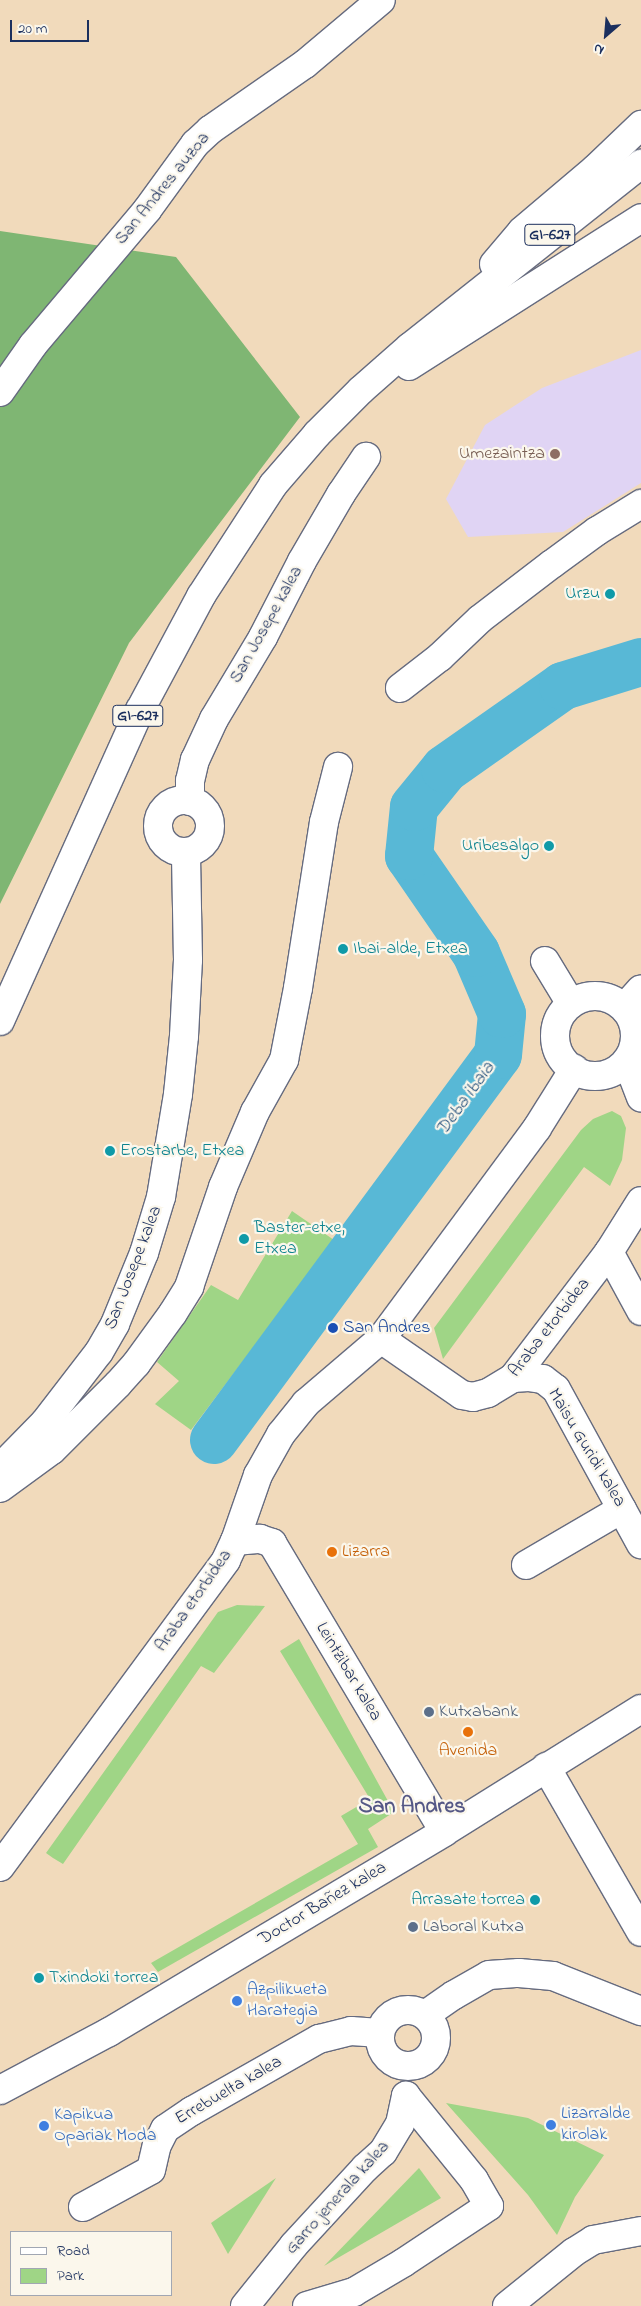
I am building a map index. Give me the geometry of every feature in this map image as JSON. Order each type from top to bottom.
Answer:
[{"type":"street","name":"San Andres auzoa","points":[[0,392],[33,345],[147,210],[195,144],[224,119],[305,64],[381,0]]},
{"type":"street","points":[[459,306],[522,231],[595,169],[641,125]]},
{"type":"street","name":"GI-627","points":[[0,1021],[140,710],[201,596],[273,485],[317,434],[361,390],[459,306],[641,164]]},
{"type":"street","points":[[317,434],[418,360],[483,321],[641,218]]},
{"type":"street","name":"San Josepe kalea","points":[[190,801],[190,782],[195,760],[214,719],[263,637],[322,527],[366,457]]},
{"type":"street","points":[[400,688],[440,657],[480,618],[597,531],[641,504]]},
{"type":"street","points":[[0,1488],[52,1450],[118,1384],[136,1364],[173,1313],[189,1287],[222,1187],[255,1112],[284,1060],[315,893],[324,822],[338,767]]},
{"type":"street","points":[[181,800],[190,801],[204,809],[210,824],[206,840],[194,850],[186,852],[177,851],[162,841],[158,824],[165,808],[181,800]]},
{"type":"street","name":"San Josepe kalea","points":[[0,1468],[45,1422],[99,1352],[115,1324],[144,1254],[161,1197],[178,1094],[184,1036],[188,960],[186,852]]},
{"type":"street","points":[[545,961],[571,1004]]},
{"type":"street","points":[[592,996],[615,1001],[632,999],[631,1019],[635,1030],[635,1043],[623,1065],[612,1072],[599,1076],[586,1074],[574,1069],[564,1061],[558,1050],[556,1038],[557,1025],[562,1014],[571,1004],[581,998],[592,996]]},
{"type":"street","points":[[630,1055],[632,1074],[641,1097]]},
{"type":"street","name":"Araba etorbidea","points":[[0,1867],[226,1560],[235,1541],[258,1475],[281,1434],[306,1403],[381,1339],[537,1128],[574,1069]]},
{"type":"street","name":"Araba etorbidea","points":[[381,1339],[462,1396],[473,1397],[488,1394],[514,1378],[609,1252],[641,1200]]},
{"type":"street","points":[[609,1252],[641,1311]]},
{"type":"street","name":"Maisu Guridi kalea","points":[[514,1378],[543,1379],[556,1389],[641,1544]]},
{"type":"street","points":[[526,1565],[622,1509]]},
{"type":"street","name":"Leintzibar kalea","points":[[235,1541],[260,1539],[272,1543],[444,1832]]},
{"type":"street","name":"Doctor Bañez kalea","points":[[0,2090],[109,2032],[444,1832],[641,1709]]},
{"type":"street","points":[[546,1767],[641,1932]]},
{"type":"street","points":[[426,2015],[454,1995],[489,1975],[519,1973],[553,1976],[641,2011]]},
{"type":"street","points":[[407,2009],[426,2015],[436,2031],[434,2050],[421,2063],[411,2066],[402,2066],[394,2062],[382,2050],[380,2033],[388,2016],[397,2011],[407,2009]]},
{"type":"street","name":"Errebuelta kalea","points":[[83,2207],[151,2170],[157,2145],[165,2129],[192,2111],[320,2039],[351,2031],[380,2033]]},
{"type":"street","points":[[307,2306],[354,2292],[403,2264],[489,2206],[468,2172],[406,2096],[402,2066]]},
{"type":"street","name":"Garro jenerala kalea","points":[[245,2306],[301,2238],[364,2168],[383,2152],[400,2124],[406,2096]]},
{"type":"street","points":[[507,2306],[574,2252],[593,2240],[641,2231]]},
{"type":"shaded area","name":"Umezaintza","points":[[641,350],[641,483],[563,532],[468,537],[446,499],[485,425],[542,388]]},
{"type":"green space","points":[[0,231],[176,257],[300,417],[129,643],[0,904]]},
{"type":"green space","points":[[612,1111],[621,1116],[626,1128],[622,1160],[610,1186],[584,1167],[443,1359],[434,1328],[581,1130],[593,1119]]},
{"type":"green space","points":[[292,1211],[334,1240],[191,1430],[155,1404],[179,1381],[157,1362],[211,1285],[238,1300]]},
{"type":"green space","points":[[237,1605],[265,1606],[214,1673],[201,1666],[63,1864],[46,1853],[218,1612]]},
{"type":"green space","points":[[299,1639],[394,1812],[368,1829],[378,1847],[158,1972],[151,1963],[358,1844],[341,1816],[370,1799],[280,1651]]},
{"type":"green space","points":[[446,2103],[528,2118],[604,2155],[575,2197],[557,2235],[528,2195]]},
{"type":"green space","points":[[419,2168],[441,2198],[324,2266]]},
{"type":"green space","points":[[276,2178],[228,2254],[211,2223]]},
{"type":"waterway","name":"Deba ibaia","points":[[214,1440],[498,1055],[502,1014],[476,953],[409,856],[414,807],[445,769],[563,686],[641,662]]},
{"type":"place","name":"Umezaintza","points":[[555,454]]},
{"type":"place","name":"Urzu","points":[[610,594]]},
{"type":"place","name":"Uribesalgo","points":[[549,846]]},
{"type":"place","name":"Ibai-alde, Etxea","points":[[343,949]]},
{"type":"place","name":"Erostarbe, Etxea","points":[[110,1151]]},
{"type":"place","name":"Baster-etxe, Etxea","points":[[244,1239]]},
{"type":"place","name":"San Andres","points":[[333,1328]]},
{"type":"place","name":"Lizarra","points":[[332,1552]]},
{"type":"place","name":"Kutxabank","points":[[429,1712]]},
{"type":"place","name":"Avenida","points":[[468,1732]]},
{"type":"place","name":"Arrasate torrea","points":[[535,1900]]},
{"type":"place","name":"Laboral Kutxa","points":[[413,1927]]},
{"type":"place","name":"Txindoki torrea","points":[[39,1978]]},
{"type":"place","name":"Azpilikueta Harategia","points":[[237,2001]]},
{"type":"place","name":"Lizarralde kirolak","points":[[551,2125]]},
{"type":"place","name":"Kapikua Opariak Moda","points":[[44,2126]]},
{"type":"district","name":"San Andres","points":[[412,1808]]}]
